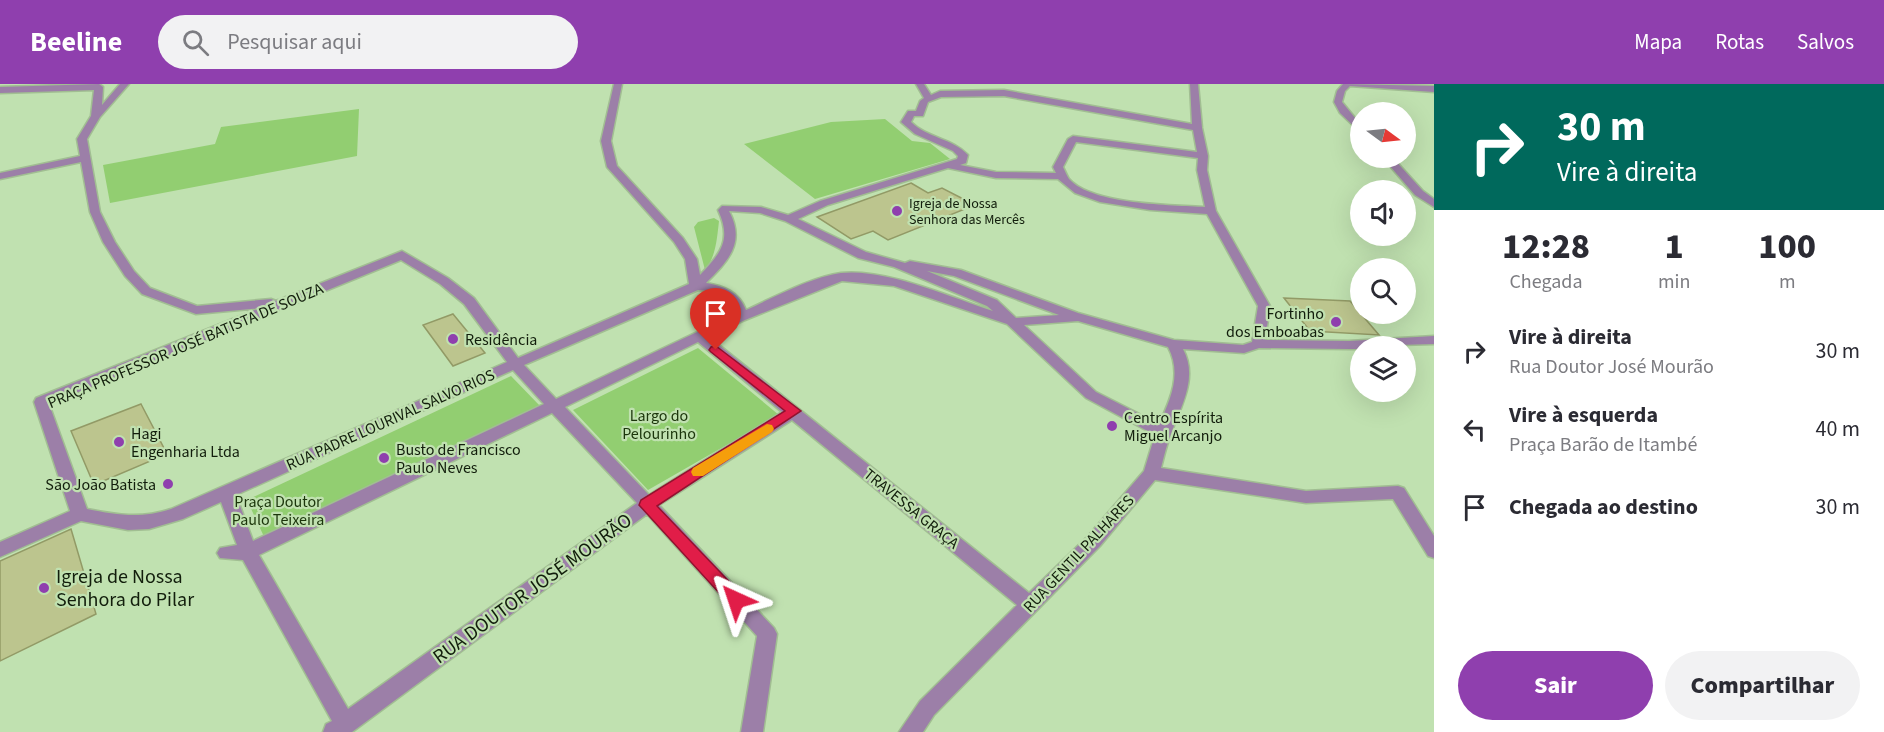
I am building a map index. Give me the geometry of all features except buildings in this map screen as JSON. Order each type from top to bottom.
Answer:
[{"type":"street","points":[[125,84],[96,116],[82,139],[95,212],[109,242],[129,273],[146,291],[183,307],[196,310],[214,310],[292,300]]},
{"type":"street","points":[[618,84],[606,141],[612,167],[679,240],[691,259],[696,286]]},
{"type":"street","points":[[920,84],[929,99]]},
{"type":"street","points":[[1194,84],[1197,128],[1203,156],[1202,171],[1211,211],[1264,306],[1258,344]]},
{"type":"street","points":[[1347,84],[1341,91],[1338,102],[1350,117]]},
{"type":"street","points":[[1353,84],[1434,89]]},
{"type":"street","points":[[0,90],[99,87],[96,116]]},
{"type":"street","points":[[789,219],[824,203],[962,162],[964,157],[962,152],[913,129],[906,122],[911,113],[920,114],[924,101],[940,94],[1004,93],[1197,128]]},
{"type":"street","points":[[1203,156],[1073,140],[1058,167],[1060,176],[1072,188],[1091,197],[1211,211]]},
{"type":"street","points":[[0,176],[84,158]]},
{"type":"street","points":[[951,166],[996,175],[1060,176]]},
{"type":"street","points":[[1397,168],[1419,193],[1434,204]]},
{"type":"street","points":[[696,286],[716,268],[730,244],[730,225],[723,210],[747,208],[789,219],[862,255],[898,264],[938,268],[957,273],[1078,317],[1173,344],[1244,350],[1258,344],[1349,345],[1434,340]]},
{"type":"street","name":"PRAÇA PROFESSOR JOSÉ BATISTA DE SOUZA","points":[[80,514],[41,402],[402,255],[444,280],[469,301],[515,364]]},
{"type":"street","points":[[898,264],[983,299],[1014,322],[1091,395],[1163,433]]},
{"type":"street","points":[[226,553],[249,552],[740,317],[821,283],[853,277],[896,283],[1014,322],[1078,317]]},
{"type":"street","points":[[696,286],[708,286],[732,296],[740,306],[740,317]]},
{"type":"street","name":"RUA PADRE LOURIVAL SALVO RIOS","points":[[80,514],[124,524],[148,523],[177,514],[696,286]]},
{"type":"street","name":"TRAVESSA GRAÇA","points":[[700,337],[794,411],[1030,605]]},
{"type":"street","name":"RUA GENTIL PALHARES","points":[[910,732],[927,708],[1094,541],[1151,473],[1163,433],[1176,404],[1183,374],[1181,359],[1173,344]]},
{"type":"street","points":[[515,364],[767,634],[752,732]]},
{"type":"street","name":"RUA DOUTOR JOSÉ MOURÃO","points":[[340,728],[647,505],[794,411]]},
{"type":"street","points":[[1151,473],[1306,497],[1398,492],[1434,550]]},
{"type":"street","points":[[226,492],[249,552],[340,728]]},
{"type":"street","points":[[0,550],[80,514]]},
{"type":"green space","points":[[359,109],[357,156],[110,203],[103,165],[215,144],[221,127]]},
{"type":"green space","points":[[885,119],[912,141],[930,143],[950,159],[815,199],[744,144],[831,122]]},
{"type":"green space","points":[[714,218],[719,221],[717,241],[712,259],[705,270],[694,227],[698,222]]},
{"type":"green space","name":"Largo do Pelourinho","points":[[698,348],[779,415],[648,490],[573,410]]},
{"type":"green space","name":"Praça Doutor Paulo Teixeira","points":[[511,376],[540,406],[266,541],[247,500]]},
{"type":"slow traffic","points":[[698,472],[767,429]]},
{"type":"place","name":"Igreja de Nossa Senhora das Mercês","points":[[897,211]]},
{"type":"place","name":"Fortinho dos Emboabas","points":[[1336,322]]},
{"type":"place","name":"Residência","points":[[453,339]]},
{"type":"place","name":"Centro Espírita Miguel Arcanjo","points":[[1112,426]]},
{"type":"place","name":"Hagi Engenharia Ltda","points":[[119,442]]},
{"type":"place","name":"Busto de Francisco Paulo Neves","points":[[384,458]]},
{"type":"place","name":"São João Batista","points":[[168,484]]},
{"type":"place","name":"Igreja de Nossa Senhora do Pilar","points":[[44,588]]},
{"type":"route","points":[[716,350],[794,411],[647,505],[736,600]]}]
